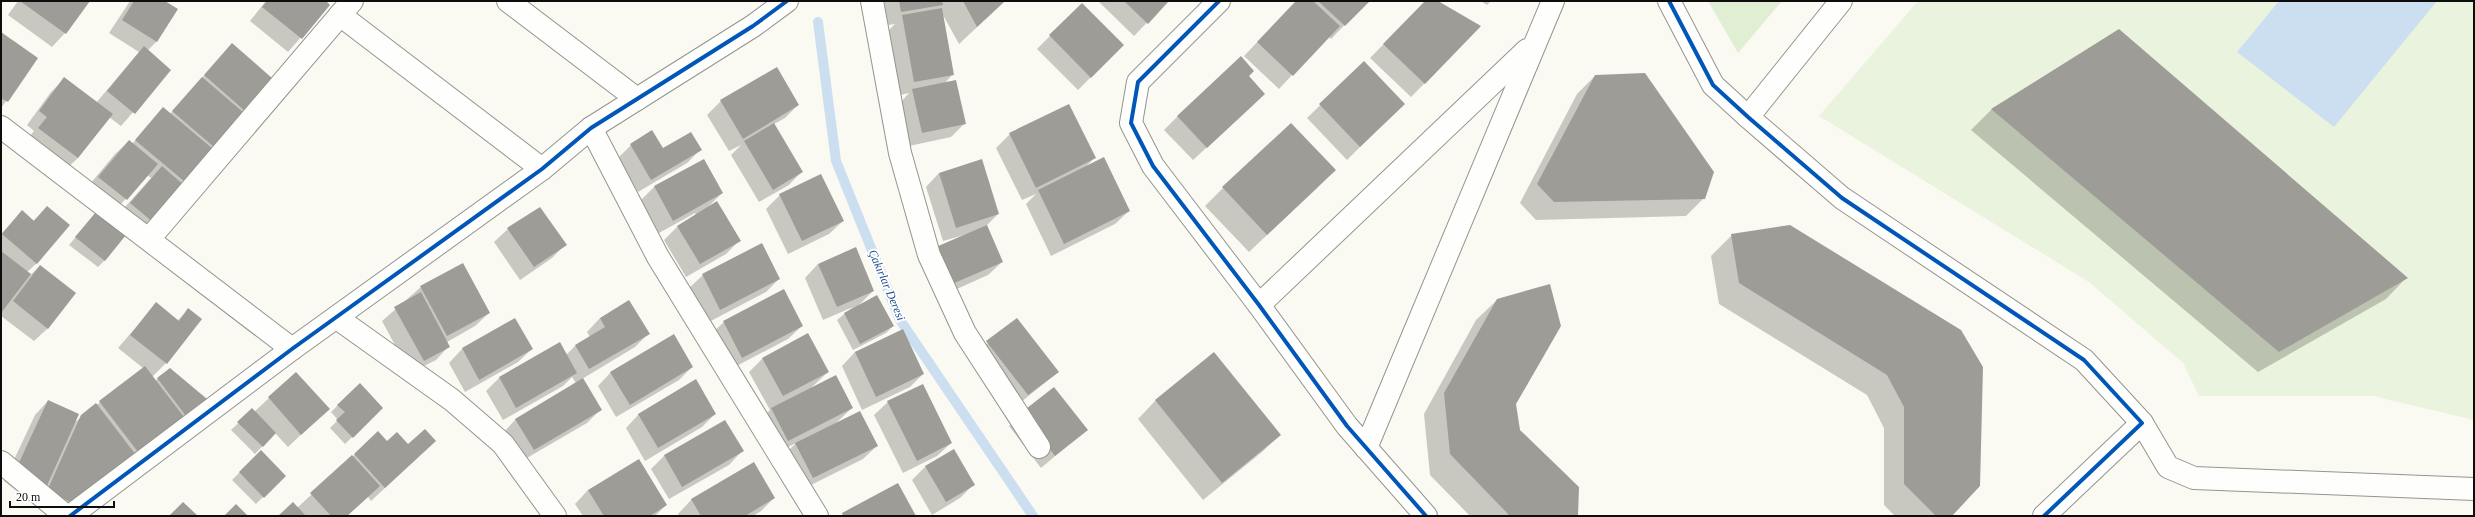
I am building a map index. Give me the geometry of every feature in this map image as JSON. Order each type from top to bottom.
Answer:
[{"type":"street","points":[[508,1],[637,99]]},
{"type":"street","points":[[70,516],[292,349],[542,169],[591,128],[753,26],[787,1]]},
{"type":"street","points":[[872,1],[900,153],[929,255],[965,333],[1039,447]]},
{"type":"street","points":[[1219,1],[1138,82],[1131,123],[1153,166],[1259,305],[1347,426],[1426,516]]},
{"type":"street","points":[[1366,448],[1553,1]]},
{"type":"street","points":[[1669,1],[1713,85],[1842,198],[2084,360],[2142,423],[2168,467],[2194,478],[2474,489]]},
{"type":"street","points":[[1748,117],[1841,1]]},
{"type":"street","points":[[149,239],[346,8],[542,169]]},
{"type":"street","points":[[1259,305],[1534,44]]},
{"type":"street","points":[[1,127],[292,349]]},
{"type":"street","points":[[591,128],[658,257],[817,516]]},
{"type":"street","points":[[337,318],[452,400],[503,444],[555,516]]},
{"type":"street","points":[[2044,516],[2142,423]]},
{"type":"street","points":[[1,462],[66,516]]},
{"type":"green space","points":[[1708,1],[1782,1],[1738,53]]},
{"type":"green space","points":[[1918,1],[2474,1],[2474,420],[2373,396],[2199,396],[2183,363],[2089,282],[1819,116]]},
{"type":"water","points":[[2279,1],[2437,1],[2334,127],[2237,52]]},
{"type":"building","points":[[20,1],[90,1],[66,34]]},
{"type":"building","points":[[134,1],[165,1],[178,9],[157,42],[122,20]]},
{"type":"building","points":[[267,1],[326,1],[330,5],[302,39],[262,7]]},
{"type":"building","points":[[899,1],[942,1],[943,5],[901,12]]},
{"type":"building","points":[[963,1],[1005,1],[977,27]]},
{"type":"building","points":[[1124,1],[1169,1],[1148,24]]},
{"type":"building","points":[[1296,1],[1313,1],[1340,26],[1293,76],[1257,42]]},
{"type":"building","points":[[1318,1],[1370,1],[1345,26]]},
{"type":"building","points":[[1425,1],[1438,1],[1481,26],[1425,84],[1383,44]]},
{"type":"building","points":[[1082,3],[1124,45],[1091,78],[1049,35]]},
{"type":"building","points":[[942,8],[954,75],[914,82],[902,15]]},
{"type":"building","points":[[2119,29],[2408,278],[2279,352],[1991,109]]},
{"type":"building","points":[[1,32],[38,58],[8,102],[1,98]]},
{"type":"building","points":[[232,43],[273,79],[245,111],[204,75]]},
{"type":"building","points":[[144,46],[171,70],[135,114],[107,91]]},
{"type":"building","points":[[1241,56],[1254,71],[1249,76],[1265,94],[1207,148],[1177,116]]},
{"type":"building","points":[[1364,61],[1405,104],[1360,147],[1319,104]]},
{"type":"building","points":[[777,67],[799,105],[743,139],[720,100]]},
{"type":"building","points":[[1645,73],[1714,172],[1705,199],[1554,202],[1537,184],[1595,75]]},
{"type":"building","points":[[64,77],[113,114],[78,158],[38,128],[47,117],[39,111]]},
{"type":"building","points":[[202,77],[244,113],[214,147],[172,111]]},
{"type":"building","points":[[956,80],[966,124],[922,133],[912,89]]},
{"type":"building","points":[[1069,104],[1096,158],[1036,188],[1009,133]]},
{"type":"building","points":[[163,107],[213,149],[185,182],[135,140]]},
{"type":"building","points":[[774,123],[803,172],[773,190],[744,141]]},
{"type":"building","points":[[1291,123],[1336,170],[1267,235],[1222,187]]},
{"type":"building","points":[[652,130],[663,148],[691,132],[702,150],[651,180],[630,144]]},
{"type":"building","points":[[129,140],[158,164],[127,200],[98,177]]},
{"type":"building","points":[[1104,157],[1130,211],[1064,244],[1038,190]]},
{"type":"building","points":[[704,159],[723,193],[673,221],[654,186]]},
{"type":"building","points":[[982,159],[999,214],[956,228],[939,173]]},
{"type":"building","points":[[162,166],[186,187],[154,223],[130,203]]},
{"type":"building","points":[[821,174],[844,221],[802,241],[779,194]]},
{"type":"building","points":[[717,201],[741,241],[700,264],[677,226]]},
{"type":"building","points":[[47,206],[70,225],[37,264],[2,234],[22,210],[34,221]]},
{"type":"building","points":[[540,207],[567,245],[534,267],[507,228]]},
{"type":"building","points":[[96,212],[126,235],[105,261],[75,237]]},
{"type":"building","points":[[987,225],[1003,262],[952,284],[936,247]]},
{"type":"building","points":[[1790,225],[1961,330],[1983,367],[1980,486],[1952,516],[1936,516],[1904,484],[1904,407],[1887,375],[1739,283],[1731,234]]},
{"type":"building","points":[[762,243],[780,279],[720,310],[702,274]]},
{"type":"building","points":[[856,247],[874,291],[837,307],[818,264]]},
{"type":"building","points":[[1,251],[31,274],[1,313]]},
{"type":"building","points":[[463,263],[490,313],[447,336],[420,286]]},
{"type":"building","points":[[40,265],[76,293],[48,329],[13,301]]},
{"type":"building","points":[[1550,284],[1561,326],[1516,404],[1520,430],[1579,487],[1578,516],[1510,516],[1450,454],[1444,393],[1497,299]]},
{"type":"building","points":[[784,289],[803,326],[742,358],[723,321]]},
{"type":"building","points":[[421,292],[450,347],[424,361],[394,307]]},
{"type":"building","points":[[877,295],[894,326],[860,344],[844,313]]},
{"type":"building","points":[[629,300],[650,334],[589,369],[575,345],[605,327],[600,318]]},
{"type":"building","points":[[156,302],[179,321],[188,308],[202,319],[167,364],[130,335]]},
{"type":"building","points":[[515,318],[533,349],[479,380],[462,348]]},
{"type":"building","points":[[1017,318],[1059,372],[1028,395],[986,341]]},
{"type":"building","points":[[903,329],[924,374],[876,397],[855,352]]},
{"type":"building","points":[[808,333],[829,372],[783,396],[762,358]]},
{"type":"building","points":[[674,334],[693,367],[630,405],[610,372]]},
{"type":"building","points":[[560,342],[577,373],[516,408],[499,377]]},
{"type":"building","points":[[1214,352],[1281,435],[1222,483],[1155,400]]},
{"type":"building","points":[[145,366],[184,417],[138,452],[99,401]]},
{"type":"building","points":[[170,368],[207,399],[186,416],[157,378]]},
{"type":"building","points":[[296,372],[330,409],[301,435],[268,397]]},
{"type":"building","points":[[836,375],[853,408],[788,441],[771,408]]},
{"type":"building","points":[[583,378],[602,410],[534,450],[515,419]]},
{"type":"building","points":[[696,379],[716,414],[658,448],[638,414]]},
{"type":"building","points":[[360,383],[383,408],[353,438],[336,420],[345,412],[337,405]]},
{"type":"building","points":[[923,384],[952,443],[917,461],[887,401]]},
{"type":"building","points":[[1054,387],[1088,430],[1055,456],[1022,412]]},
{"type":"building","points":[[48,400],[79,414],[45,490],[17,467]]},
{"type":"building","points":[[96,403],[136,455],[73,503],[47,491],[81,415]]},
{"type":"building","points":[[252,408],[276,433],[263,447],[237,422]]},
{"type":"building","points":[[860,411],[878,446],[813,478],[795,443]]},
{"type":"building","points":[[725,420],[744,451],[682,487],[664,455]]},
{"type":"building","points":[[425,429],[436,441],[385,488],[354,454],[378,431],[387,441],[397,432],[408,444]]},
{"type":"building","points":[[954,449],[975,485],[946,502],[925,466]]},
{"type":"building","points":[[261,450],[286,476],[264,498],[239,472]]},
{"type":"building","points":[[352,455],[380,486],[347,516],[331,516],[310,493]]},
{"type":"building","points":[[639,459],[667,505],[650,516],[604,516],[588,490]]},
{"type":"building","points":[[754,462],[775,498],[745,516],[701,516],[691,499]]},
{"type":"building","points":[[898,483],[916,516],[843,516],[842,513]]},
{"type":"building","points":[[183,502],[198,516],[169,516]]},
{"type":"building","points":[[293,502],[306,516],[278,516]]},
{"type":"building","points":[[236,504],[248,516],[224,516]]},
{"type":"waterway","name":"Çakırlar Deresi","points":[[818,22],[836,161],[900,320],[1033,516]]},
{"type":"cycle path","points":[[70,516],[292,349],[542,169],[591,128],[753,26],[787,1]]},
{"type":"cycle path","points":[[1219,1],[1138,82],[1131,123],[1153,166],[1259,305],[1347,426],[1426,516]]},
{"type":"cycle path","points":[[1669,1],[1713,85],[1748,117],[1842,198],[2084,360],[2142,423],[2044,516]]}]
